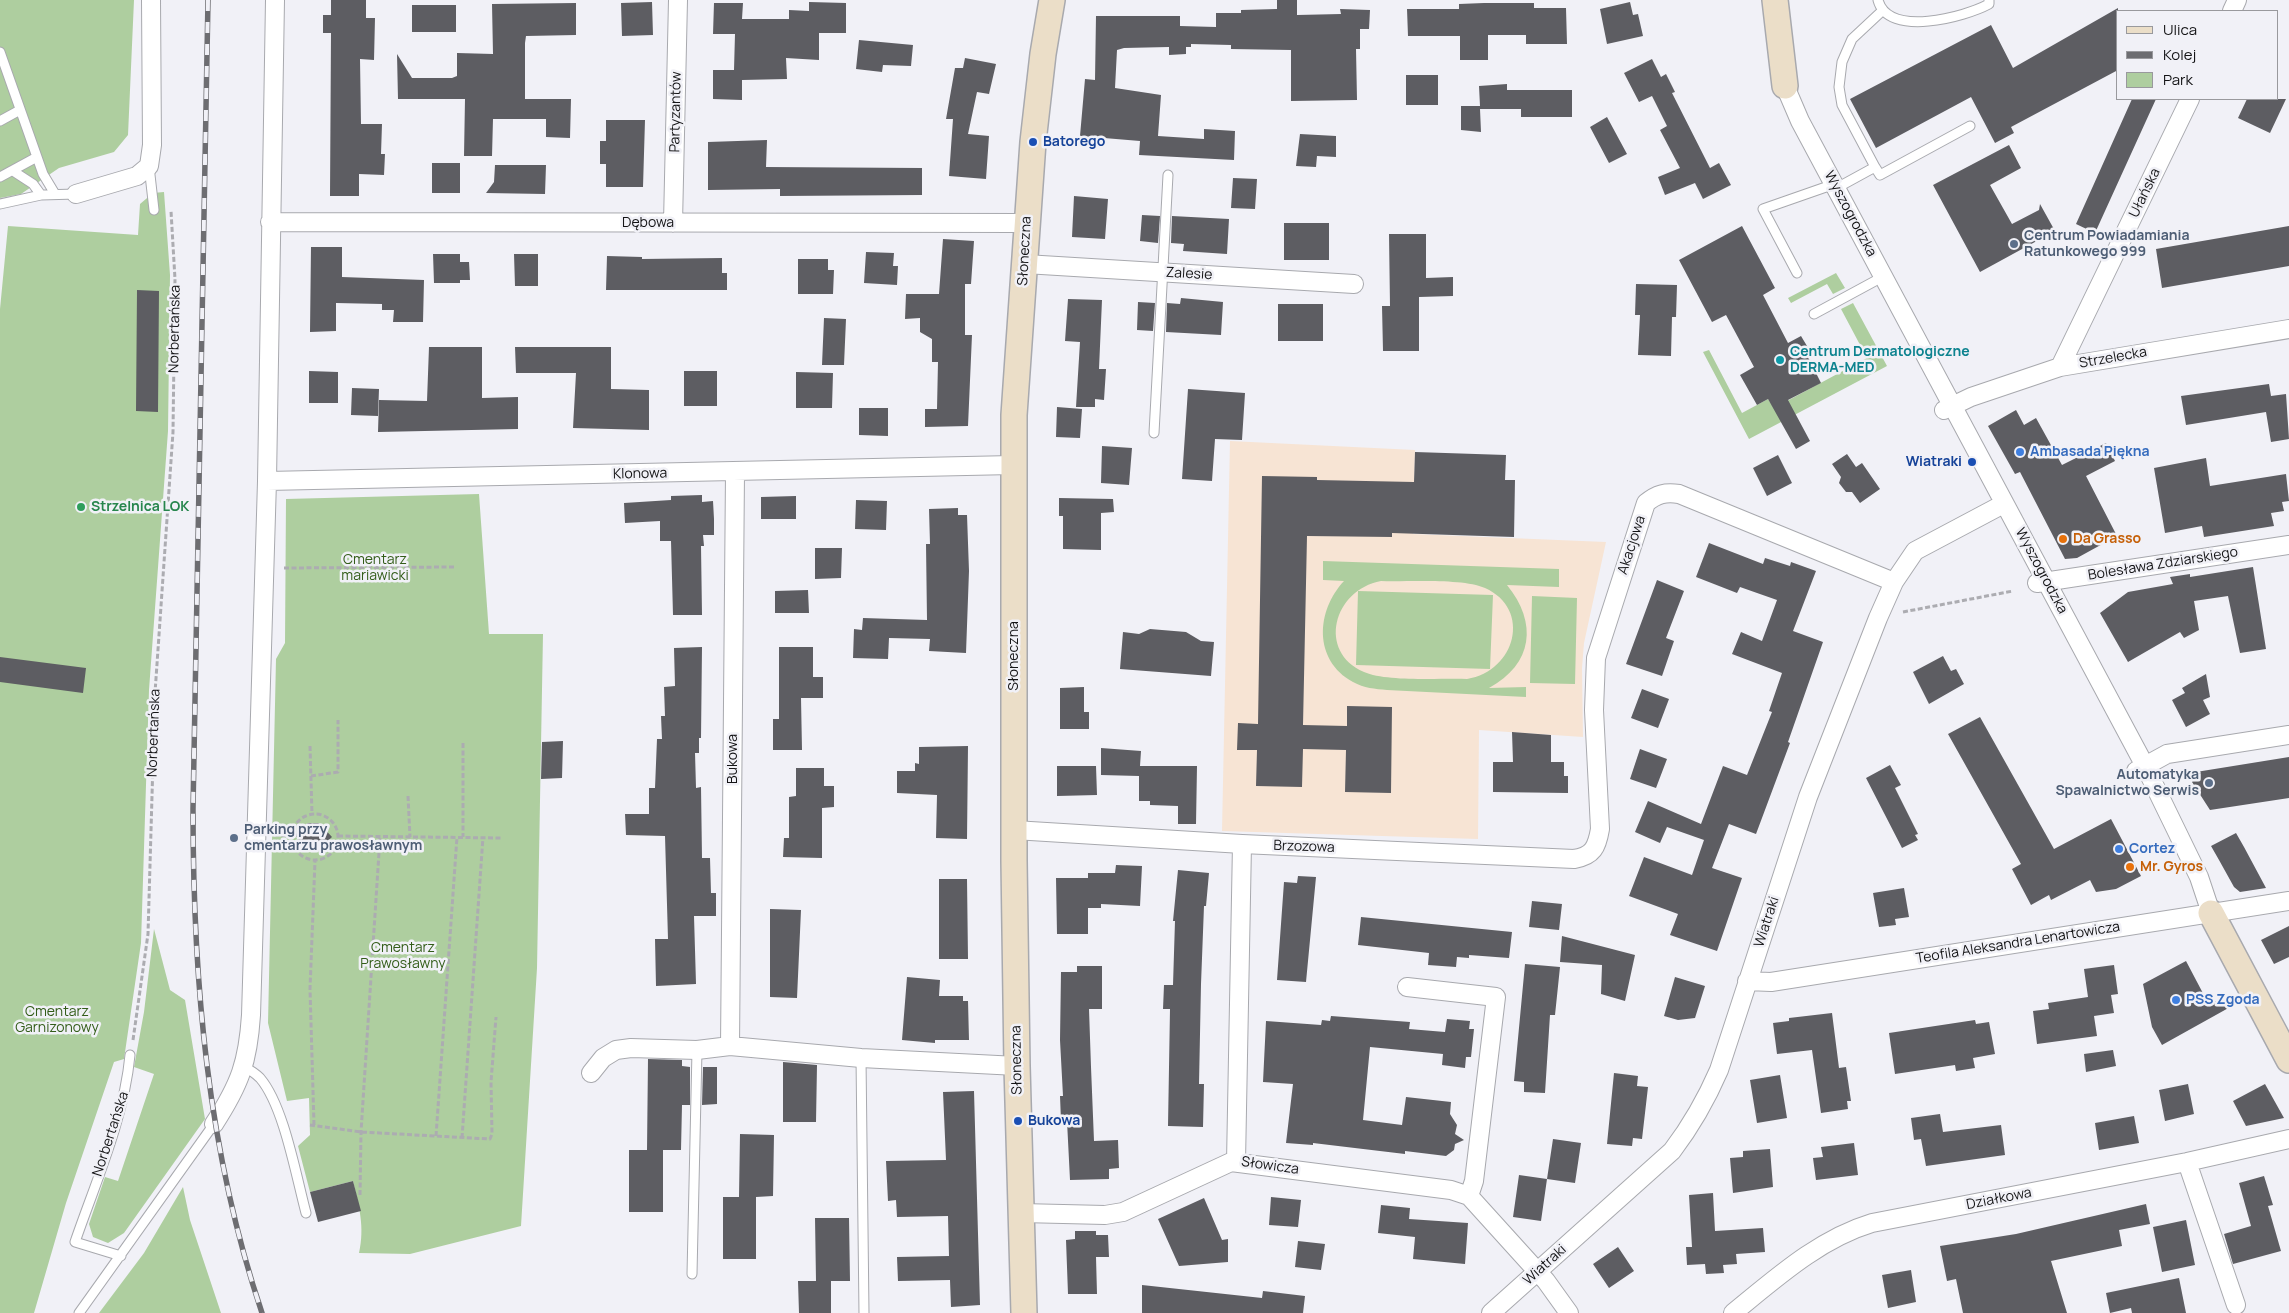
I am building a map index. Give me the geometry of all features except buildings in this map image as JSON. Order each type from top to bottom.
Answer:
[{"type":"street","points":[[76,194],[137,176],[149,166],[152,145],[151,0]]},
{"type":"street","points":[[214,1124],[229,1101],[244,1067],[249,1045],[251,1015],[267,481],[275,0]]},
{"type":"street","name":"Partyzantów","points":[[673,223],[678,0]]},
{"type":"street","name":"Słoneczna","points":[[1024,1313],[1017,1066],[1014,830],[1014,415],[1026,224],[1038,94],[1052,0]]},
{"type":"street","points":[[1775,0],[1785,86]]},
{"type":"street","name":"Wyszogrodzka","points":[[1785,86],[1830,190],[2141,768],[2199,878],[2211,912],[2289,1060]]},
{"type":"street","name":"Ułańska","points":[[2060,368],[2190,100]]},
{"type":"street","name":"Dębowa","points":[[270,222],[1026,224]]},
{"type":"street","name":"Zalesie","points":[[1024,264],[1354,284]]},
{"type":"street","name":"Strzelecka","points":[[1948,408],[1972,397],[2060,368],[2289,329]]},
{"type":"street","name":"Klonowa","points":[[267,481],[735,473],[1013,465]]},
{"type":"street","name":"Bukowa","points":[[730,1046],[735,473]]},
{"type":"street","name":"Akacjowa","points":[[1593,852],[1598,842],[1600,829],[1594,710],[1596,658],[1646,503],[1655,496],[1666,492],[1679,494],[1894,582]]},
{"type":"street","name":"Wiatraki","points":[[1491,1313],[1672,1151],[1686,1132],[1719,1070],[1808,797],[1894,582],[1915,552],[1996,508]]},
{"type":"street","name":"Bolesława Zdziarskiego","points":[[2042,582],[2289,545]]},
{"type":"street","points":[[2141,768],[2166,754],[2289,735]]},
{"type":"street","name":"Brzozowa","points":[[1014,830],[1242,844],[1574,859],[1586,857],[1593,852]]},
{"type":"street","points":[[1236,1162],[1242,844]]},
{"type":"street","name":"Teofila Aleksandra Lenartowicza","points":[[1747,981],[1771,982],[2289,901]]},
{"type":"street","points":[[1407,987],[1496,997],[1474,1181],[1469,1196],[1537,1271],[1569,1313]]},
{"type":"street","points":[[591,1073],[603,1058],[616,1050],[631,1048],[697,1050],[730,1046],[861,1058],[1017,1066]]},
{"type":"street","name":"Działkowa","points":[[1733,1313],[1780,1275],[1834,1237],[1853,1229],[2188,1162],[2289,1139]]},
{"type":"street","name":"Słowicza","points":[[1021,1213],[1105,1215],[1123,1212],[1226,1163],[1236,1162],[1432,1186],[1469,1196]]},
{"type":"street","points":[[2188,1162],[2236,1305]]},
{"type":"lane","points":[[1878,0],[1882,11],[1896,20],[1913,22],[1964,14],[1989,4],[1989,0]]},
{"type":"lane","points":[[1882,11],[1852,39],[1842,62],[1839,87],[1842,105],[1880,175],[1970,126]]},
{"type":"lane","points":[[0,52],[2,64],[43,174],[55,194]]},
{"type":"lane","points":[[0,121],[20,110]]},
{"type":"lane","points":[[0,177],[37,157]]},
{"type":"lane","points":[[149,166],[154,210]]},
{"type":"lane","points":[[1797,273],[1763,209],[1830,190],[1876,167]]},
{"type":"lane","points":[[13,171],[33,184],[41,195]]},
{"type":"lane","points":[[1154,433],[1168,175]]},
{"type":"lane","points":[[0,204],[41,195],[76,194]]},
{"type":"lane","points":[[1814,314],[1875,281]]},
{"type":"lane","points":[[692,1274],[697,1050]]},
{"type":"lane","name":"Norbertańska","points":[[121,1256],[75,1242],[128,1082],[130,1055]]},
{"type":"lane","points":[[861,1058],[864,1313]]},
{"type":"lane","points":[[244,1067],[260,1079],[272,1100],[281,1123],[306,1213]]},
{"type":"lane","points":[[79,1313],[214,1124]]},
{"type":"path","name":"Norbertańska","points":[[130,1055],[148,934],[155,693],[173,432],[175,280],[170,206]]},
{"type":"path","points":[[278,568],[455,567]]},
{"type":"path","points":[[1883,606],[1896,613],[2013,591]]},
{"type":"path","points":[[311,776],[338,772],[338,720]]},
{"type":"path","points":[[463,743],[463,837]]},
{"type":"path","points":[[310,746],[312,814]]},
{"type":"path","points":[[408,796],[410,837]]},
{"type":"path","points":[[312,814],[327,818],[333,822],[338,836],[337,844],[329,856],[315,861],[308,860],[296,851],[291,836],[298,821],[312,814]]},
{"type":"path","points":[[268,835],[291,836]]},
{"type":"path","points":[[338,836],[502,838]]},
{"type":"path","points":[[360,1195],[361,1132],[380,836]]},
{"type":"path","points":[[436,1136],[457,837]]},
{"type":"path","points":[[462,1138],[483,837]]},
{"type":"path","points":[[315,861],[310,989],[312,1125],[361,1132],[486,1140],[492,1134],[491,1082],[496,1016]]},
{"type":"shaded area","points":[[1230,441],[1415,450],[1413,534],[1606,542],[1584,643],[1582,668],[1583,737],[1479,730],[1478,839],[1222,831]]},
{"type":"green space","points":[[0,0],[134,0],[128,135],[114,152],[59,168],[21,194],[0,198]]},
{"type":"green space","name":"Strzelnica LOK","points":[[164,192],[170,275],[168,431],[149,690],[141,943],[124,1059],[114,1062],[66,1203],[34,1313],[0,1313],[0,309],[8,226],[138,235],[140,204],[153,193]]},
{"type":"green space","points":[[1836,273],[1845,288],[1833,294],[1827,284],[1791,303],[1788,298]]},
{"type":"green space","points":[[1853,303],[1887,366],[1749,439],[1703,352],[1709,350],[1742,413],[1768,399],[1774,408],[1867,358],[1841,309]]},
{"type":"green space","name":"Cmentarz Prawosławny","points":[[479,494],[489,634],[543,634],[537,968],[521,1226],[410,1254],[359,1253],[361,1225],[353,1181],[310,1192],[298,1146],[310,1135],[309,1098],[287,1101],[268,1023],[276,659],[285,643],[286,499]]},
{"type":"green space","points":[[1323,561],[1559,569],[1559,587],[1507,585],[1517,599],[1523,614],[1527,628],[1526,642],[1522,655],[1515,667],[1504,678],[1489,688],[1526,687],[1526,697],[1383,690],[1365,687],[1353,682],[1340,673],[1331,661],[1325,648],[1323,634],[1328,606],[1344,581],[1323,580]],"holes":[[[1381,581],[1449,582],[1485,588],[1500,598],[1509,610],[1513,624],[1512,638],[1507,652],[1497,664],[1484,674],[1467,679],[1414,679],[1386,677],[1364,672],[1349,663],[1340,651],[1336,637],[1337,622],[1342,608],[1351,596],[1365,587]]]},
{"type":"green space","points":[[1358,591],[1493,595],[1490,669],[1356,665]]},
{"type":"green space","points":[[1532,596],[1577,598],[1575,684],[1530,683]]},
{"type":"green space","points":[[154,929],[170,990],[185,1000],[205,1119],[124,1233],[108,1243],[93,1237],[89,1224],[105,1177],[118,1181],[154,1074],[134,1067],[144,1012]]},
{"type":"green space","points":[[183,1187],[190,1220],[221,1313],[99,1313],[144,1253]]},
{"type":"railway","points":[[208,0],[193,809],[196,937],[200,1001],[216,1127],[228,1190],[243,1252],[262,1313]]},
{"type":"place","name":"Batorego","points":[[1033,142]]},
{"type":"place","name":"Centrum Powiadamiania Ratunkowego 999","points":[[2014,244]]},
{"type":"place","name":"Centrum Dermatologiczne DERMA-MED","points":[[1780,360]]},
{"type":"place","name":"Ambasada Piękna","points":[[2020,452]]},
{"type":"place","name":"Wiatraki","points":[[1972,462]]},
{"type":"place","name":"Strzelnica LOK","points":[[81,507]]},
{"type":"place","name":"Da Grasso","points":[[2063,539]]},
{"type":"place","name":"Automatyka Spawalnictwo Serwis","points":[[2209,783]]},
{"type":"place","name":"Parking przy cmentarzu prawosławnym","points":[[234,838]]},
{"type":"place","name":"Cortez","points":[[2119,849]]},
{"type":"place","name":"Mr. Gyros","points":[[2130,867]]},
{"type":"place","name":"PSS Zgoda","points":[[2176,1000]]},
{"type":"place","name":"Bukowa","points":[[1018,1121]]},
{"type":"park label","name":"Cmentarz mariawicki","points":[[375,568]]},
{"type":"park label","name":"Cmentarz Garnizonowy","points":[[57,1020]]}]
